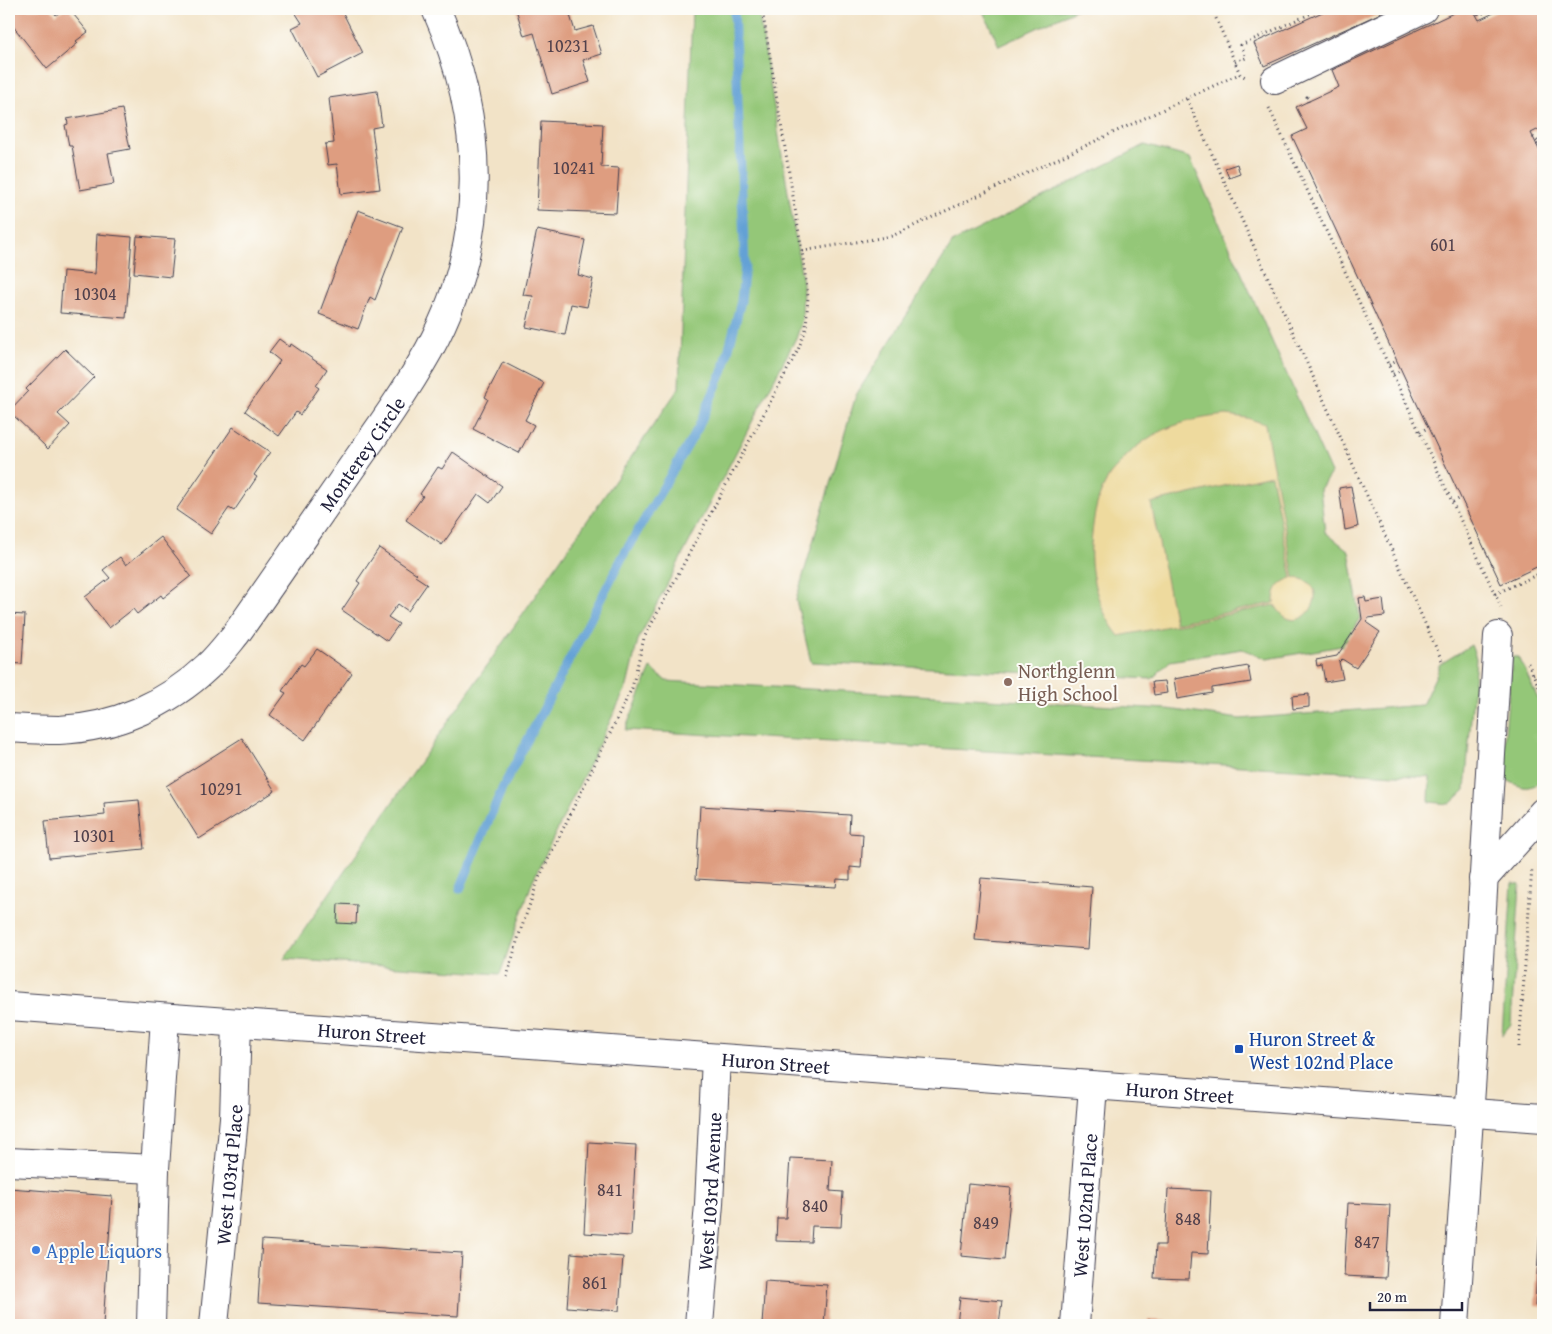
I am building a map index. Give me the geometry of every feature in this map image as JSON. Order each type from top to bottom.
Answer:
[{"type":"street","name":"Monterey Circle","points":[[9,728],[61,730],[105,723],[152,707],[191,682],[210,665],[236,634],[407,387],[429,350],[454,294],[465,258],[472,226],[475,190],[474,152],[466,104],[448,35],[436,9]]},
{"type":"street","points":[[1270,91],[1423,9]]},
{"type":"street","points":[[1455,1325],[1501,624]]},
{"type":"street","points":[[1483,879],[1543,812]]},
{"type":"street","name":"Huron Street","points":[[9,1006],[1543,1118]]},
{"type":"street","points":[[151,1325],[155,1169],[165,1018]]},
{"type":"street","name":"West 103rd Place","points":[[214,1325],[234,1118],[237,1023]]},
{"type":"street","name":"West 103rd Avenue","points":[[699,1325],[709,1204],[716,1058]]},
{"type":"street","name":"West 102nd Place","points":[[1075,1325],[1093,1086]]},
{"type":"street","points":[[9,1162],[155,1169]]},
{"type":"path","points":[[507,977],[539,878],[632,688],[644,638],[798,350],[806,329],[808,297],[802,251],[762,9]]},
{"type":"path","points":[[802,251],[892,236],[1240,74],[1212,9]]},
{"type":"path","points":[[1235,62],[1246,58],[1241,45],[1321,9]]},
{"type":"path","points":[[1477,9],[1480,14],[1484,15],[1492,9]]},
{"type":"path","points":[[1270,91],[1393,374],[1495,594],[1501,624]]},
{"type":"path","points":[[1187,98],[1443,663]]},
{"type":"path","points":[[1533,136],[1543,147]]},
{"type":"path","points":[[1537,144],[1543,147]]},
{"type":"path","points":[[1389,365],[1397,361]]},
{"type":"path","points":[[1393,374],[1402,370]]},
{"type":"path","points":[[1420,432],[1428,428]]},
{"type":"path","points":[[1452,502],[1461,498]]},
{"type":"path","points":[[1495,594],[1543,572]]},
{"type":"path","points":[[1525,656],[1543,696]]},
{"type":"path","points":[[1533,674],[1543,669]]},
{"type":"path","points":[[1519,1047],[1533,862]]},
{"type":"green space","points":[[692,9],[758,9],[803,284],[802,320],[797,336],[638,640],[627,686],[533,880],[500,974],[284,959],[679,388]]},
{"type":"green space","points":[[982,9],[1077,9],[999,46]]},
{"type":"green space","points":[[1145,145],[1190,158],[1331,473],[1320,489],[1325,532],[1349,551],[1360,618],[1342,646],[1267,659],[1242,649],[1170,661],[1152,679],[811,662],[796,600],[856,395],[953,242]]},
{"type":"green space","points":[[1471,645],[1476,658],[1465,790],[1450,804],[1429,802],[1430,777],[625,730],[651,668],[666,681],[1167,709],[1240,719],[1422,705],[1439,669],[1439,665]]},
{"type":"green space","points":[[1512,657],[1519,657],[1543,710],[1543,778],[1533,786],[1528,787],[1523,787],[1501,777]]},
{"type":"green space","points":[[1512,883],[1520,884],[1511,1024],[1502,1035]]},
{"type":"sand","points":[[1227,415],[1247,418],[1265,424],[1294,578],[1307,582],[1314,589],[1315,599],[1311,609],[1304,616],[1295,620],[1285,617],[1275,605],[1119,636],[1101,605],[1092,569],[1091,544],[1095,512],[1102,489],[1109,476],[1140,444],[1166,429],[1211,417]],"holes":[[[1271,475],[1292,578],[1280,584],[1275,594],[1274,603],[1175,623],[1151,503]]]},
{"type":"building","points":[[9,9],[51,9],[56,15],[64,9],[69,9],[88,32],[47,69],[9,21]]},
{"type":"building","points":[[293,9],[341,9],[363,53],[317,77],[292,28],[302,23]]},
{"type":"building","points":[[516,9],[568,9],[575,31],[593,26],[602,54],[583,60],[590,82],[552,94],[534,33],[524,36]]},
{"type":"building","points":[[1329,9],[1379,9],[1381,13],[1264,66],[1254,43]]},
{"type":"building","points":[[1462,9],[1473,9],[1479,20],[1502,9],[1543,9],[1543,127],[1531,133],[1543,158],[1543,564],[1501,584],[1292,136],[1307,129],[1296,107],[1339,87],[1332,70]]},
{"type":"building","points":[[377,91],[382,126],[372,128],[380,189],[341,194],[337,164],[328,165],[325,144],[334,143],[329,98]]},
{"type":"building","points":[[122,109],[130,149],[108,153],[114,184],[80,190],[72,146],[69,146],[65,125],[68,124],[67,119]]},
{"type":"building","points":[[541,121],[603,124],[601,167],[619,168],[616,213],[537,210]]},
{"type":"building","points":[[1237,164],[1240,174],[1229,178],[1225,168]]},
{"type":"building","points":[[358,210],[403,227],[375,300],[370,297],[358,329],[319,314]]},
{"type":"building","points":[[537,230],[585,240],[578,275],[593,279],[587,307],[571,304],[565,335],[526,327],[533,296],[523,295]]},
{"type":"building","points":[[97,234],[132,237],[126,318],[60,313],[63,271],[95,274]]},
{"type":"building","points":[[137,236],[175,239],[171,277],[134,273]]},
{"type":"building","points":[[279,339],[290,347],[291,344],[327,369],[316,386],[319,388],[300,415],[296,412],[279,436],[245,411],[280,361],[269,352]]},
{"type":"building","points":[[65,349],[94,377],[58,414],[70,425],[48,449],[9,411],[28,391],[26,389]]},
{"type":"building","points":[[503,362],[544,383],[525,420],[534,425],[519,453],[473,429],[488,399],[485,397]]},
{"type":"building","points":[[233,427],[270,452],[254,475],[257,477],[234,511],[229,508],[211,534],[176,510]]},
{"type":"building","points":[[453,452],[502,486],[490,503],[478,494],[442,545],[406,520],[423,496],[420,494],[438,467],[442,469]]},
{"type":"building","points":[[1351,486],[1358,527],[1345,530],[1339,488]]},
{"type":"building","points":[[161,537],[191,576],[163,598],[161,595],[137,614],[133,609],[109,628],[85,597],[110,578],[103,570],[120,557],[126,565]]},
{"type":"building","points":[[379,548],[417,574],[415,576],[427,584],[408,611],[398,604],[388,617],[399,624],[387,641],[342,610],[360,583],[357,581]]},
{"type":"building","points":[[1365,597],[1366,602],[1383,599],[1385,616],[1368,618],[1367,623],[1380,632],[1356,668],[1342,659],[1339,662],[1343,679],[1325,682],[1322,665],[1317,666],[1316,660],[1337,656],[1362,619],[1359,598]]},
{"type":"building","points":[[9,614],[25,615],[22,664],[9,663]]},
{"type":"building","points":[[317,649],[352,673],[305,740],[270,715],[286,693],[282,691],[301,664],[304,666]]},
{"type":"building","points":[[1248,666],[1251,682],[1212,688],[1212,693],[1177,699],[1174,679]]},
{"type":"building","points":[[1165,681],[1167,693],[1154,695],[1152,682]]},
{"type":"building","points":[[1309,694],[1309,707],[1293,709],[1292,696]]},
{"type":"building","points":[[242,738],[275,791],[199,839],[166,786]]},
{"type":"building","points":[[139,800],[144,849],[49,858],[45,821],[105,815],[104,803]]},
{"type":"building","points":[[9,805],[13,806],[10,840],[9,840]]},
{"type":"building","points":[[700,806],[850,815],[849,833],[863,834],[861,868],[850,867],[850,880],[837,879],[836,887],[696,879]]},
{"type":"building","points":[[981,878],[1092,887],[1088,949],[975,940]]},
{"type":"building","points":[[338,904],[357,905],[356,924],[337,923]]},
{"type":"building","points":[[589,1142],[636,1145],[631,1236],[584,1233]]},
{"type":"building","points":[[790,1158],[832,1160],[830,1191],[843,1192],[841,1227],[812,1226],[811,1242],[776,1241],[777,1218],[786,1218]]},
{"type":"building","points":[[968,1184],[1011,1188],[1004,1260],[961,1256]]},
{"type":"building","points":[[9,1188],[112,1196],[103,1325],[9,1325]]},
{"type":"building","points":[[1168,1189],[1211,1191],[1208,1254],[1191,1253],[1189,1279],[1154,1278],[1156,1245],[1165,1245]]},
{"type":"building","points":[[1348,1203],[1390,1205],[1386,1278],[1344,1276]]},
{"type":"building","points":[[1541,1211],[1543,1211],[1543,1307],[1535,1306]]},
{"type":"building","points":[[262,1240],[462,1253],[458,1316],[258,1303]]},
{"type":"building","points":[[571,1253],[623,1257],[619,1311],[567,1307]]},
{"type":"building","points":[[765,1281],[827,1285],[824,1325],[762,1325]]},
{"type":"building","points":[[960,1297],[1002,1301],[999,1325],[957,1325]]},
{"type":"building","points":[[1148,1320],[1187,1322],[1187,1325],[1148,1325]]},
{"type":"waterway","points":[[460,889],[501,791],[623,556],[698,428],[724,368],[741,301],[745,265],[734,9]]},
{"type":"place","name":"Northglenn High School","points":[[1008,682]]},
{"type":"place","name":"Huron Street & West 102nd Place","points":[[1239,1049]]},
{"type":"place","name":"Apple Liquors","points":[[36,1250]]}]
